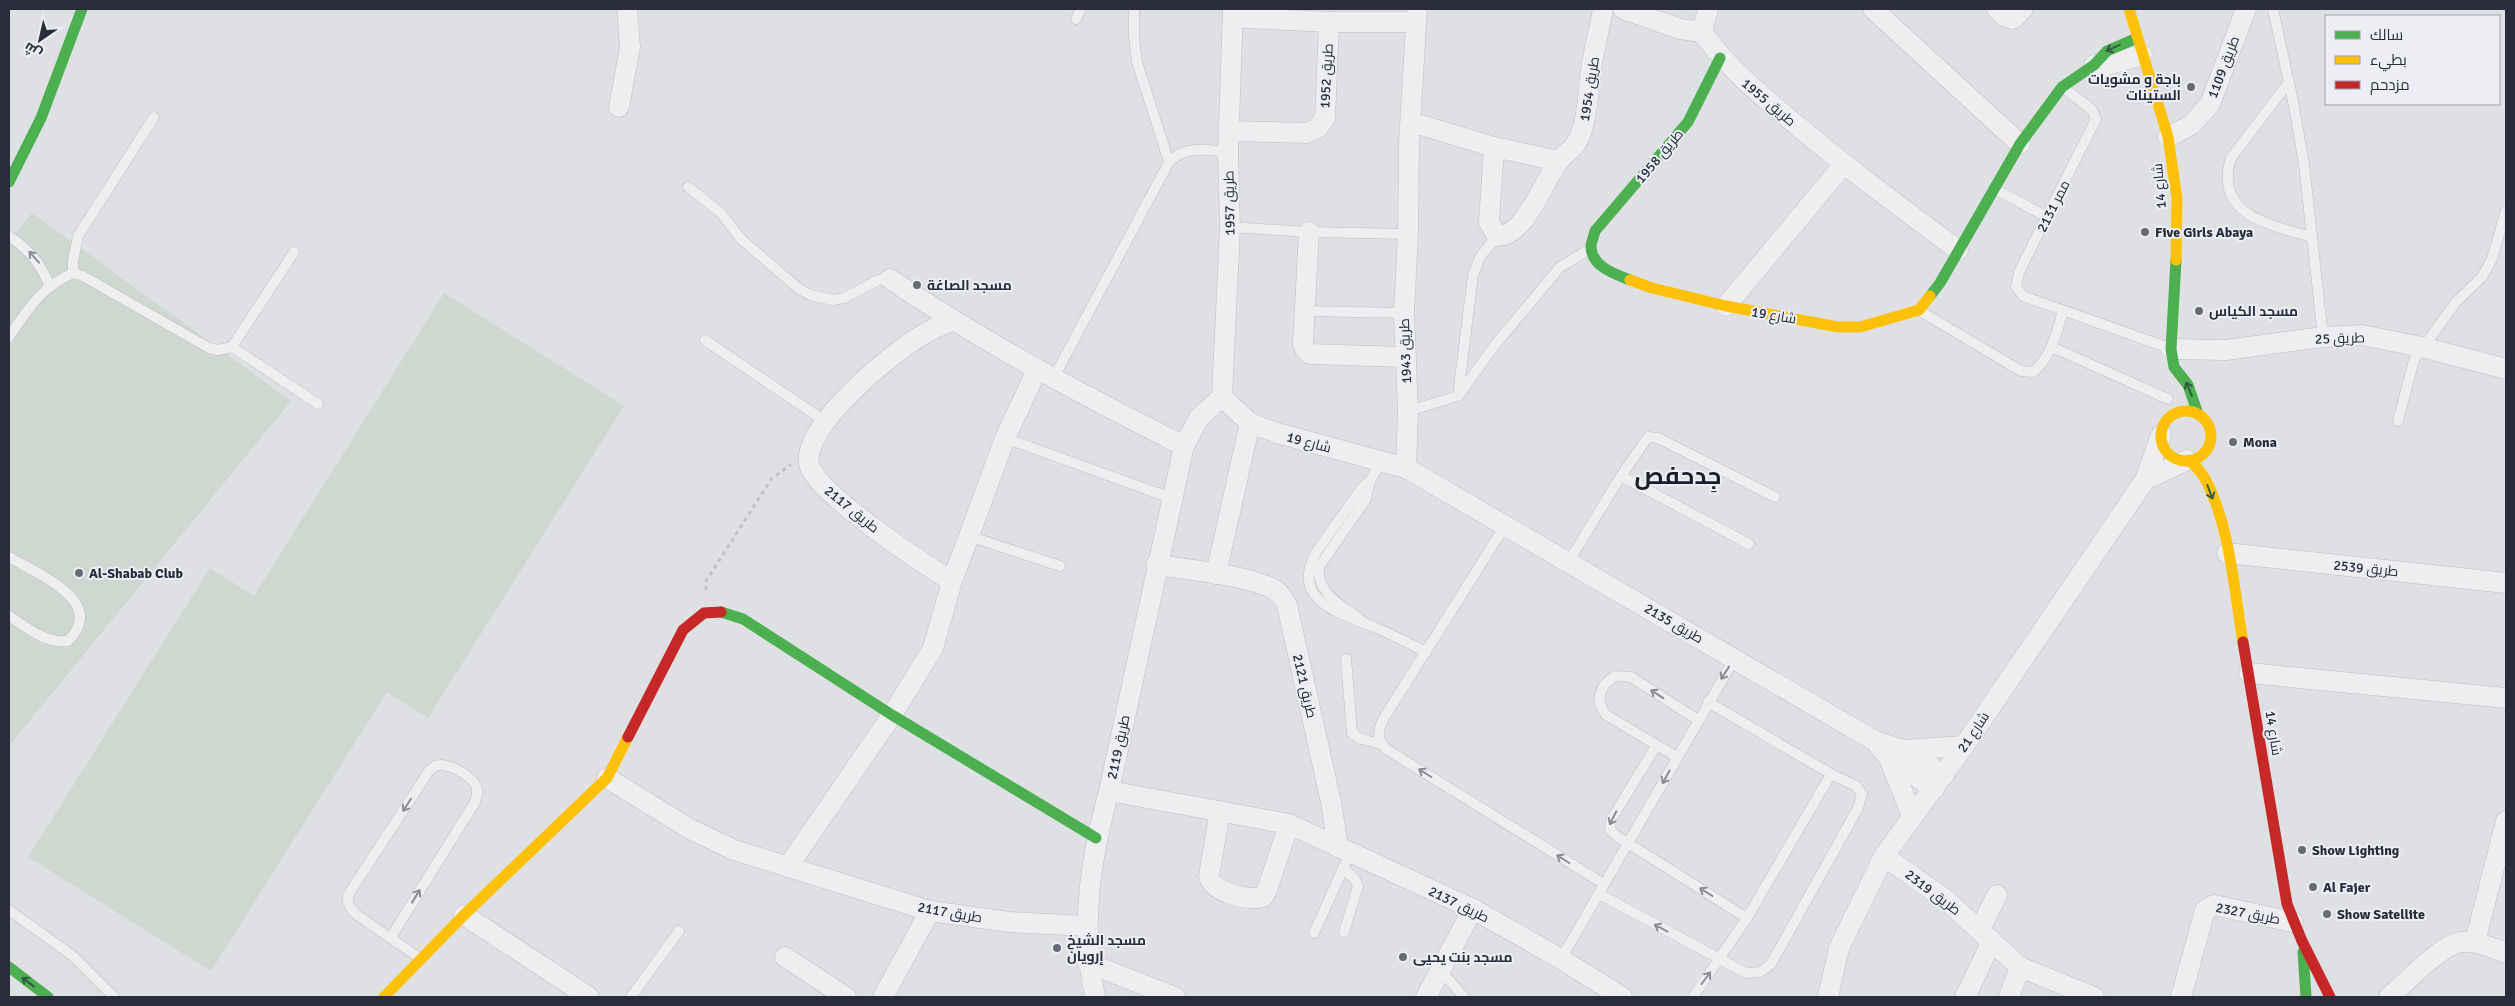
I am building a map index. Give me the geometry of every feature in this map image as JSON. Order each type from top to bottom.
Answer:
[{"type":"street","points":[[9,182],[41,118],[82,9]]},
{"type":"street","points":[[619,107],[630,47],[627,9]]},
{"type":"street","name":"طريق 1954","points":[[1497,236],[1506,236],[1511,233],[1530,211],[1558,162],[1574,149],[1582,129],[1603,9]]},
{"type":"street","points":[[1623,9],[1680,28],[1702,32],[1708,9]]},
{"type":"street","points":[[1873,9],[2020,144]]},
{"type":"street","points":[[1997,9],[2004,16],[2013,19],[2023,9]]},
{"type":"street","name":"شارع 14","points":[[2128,9],[2168,136],[2177,199],[2172,358],[2165,426]]},
{"type":"street","name":"طريق 1109","points":[[2168,136],[2192,126],[2210,104],[2246,9]]},
{"type":"street","points":[[1233,12],[1329,22],[1417,15]]},
{"type":"street","name":"طريق 1957","points":[[1222,397],[1230,226],[1228,152],[1233,12]]},
{"type":"street","name":"طريق 1943","points":[[1406,468],[1408,411],[1404,313],[1417,15]]},
{"type":"street","name":"طريق 1952","points":[[1229,131],[1307,133],[1318,128],[1324,118],[1329,22]]},
{"type":"street","name":"طريق 1955","points":[[1702,32],[1720,58],[1747,84],[1844,164],[1958,250]]},
{"type":"street","points":[[1919,310],[1940,283],[2020,144],[2062,87],[2094,64],[2106,65],[2139,46]]},
{"type":"street","name":"طريق 1958","points":[[1591,248],[1595,231],[1688,122],[1720,58]]},
{"type":"street","points":[[1412,122],[1494,147],[1558,162]]},
{"type":"street","points":[[1494,147],[1489,222],[1497,236]]},
{"type":"street","points":[[1726,306],[1844,164]]},
{"type":"street","points":[[1309,232],[1304,311],[1305,350],[1310,354],[1405,357]]},
{"type":"street","name":"شارع 19","points":[[1591,248],[1598,262],[1608,272],[1652,288],[1726,306],[1838,327],[1860,327],[1919,310]]},
{"type":"street","points":[[890,279],[951,321],[1045,375],[1184,446]]},
{"type":"street","points":[[808,454],[814,439],[844,398],[871,374],[924,334],[951,321]]},
{"type":"street","name":"طريق 25","points":[[2172,358],[2323,337],[2362,335],[2422,347],[2506,369]]},
{"type":"street","points":[[2172,358],[2188,385],[2198,414]]},
{"type":"street","points":[[789,865],[892,715],[933,648],[952,581],[1005,438],[1045,375]]},
{"type":"street","name":"شارع 19","points":[[1222,397],[1250,423],[1277,433],[1406,468]]},
{"type":"street","name":"طريق 2119","points":[[1095,997],[1088,963],[1086,926],[1096,838],[1184,446],[1199,418],[1222,397]]},
{"type":"street","points":[[2210,438],[2206,450],[2195,458],[2188,460],[2171,455],[2166,450],[2165,426],[2179,412],[2191,411],[2198,414],[2208,424],[2215,455]]},
{"type":"street","points":[[1216,574],[1250,423]]},
{"type":"street","name":"شارع 21","points":[[1828,997],[1839,948],[1884,856],[1964,746],[2145,480],[2165,426]]},
{"type":"street","name":"طريق 2117","points":[[808,454],[809,466],[814,476],[829,491],[910,555],[952,581]]},
{"type":"street","name":"شارع 14","points":[[2188,460],[2203,475],[2208,484],[2222,529],[2249,672],[2285,888],[2293,922],[2331,997]]},
{"type":"street","name":"شارع 21","points":[[2145,480],[2188,460]]},
{"type":"street","name":"طريق 2135","points":[[1406,468],[1506,524],[1896,754]]},
{"type":"street","name":"شارع 14","points":[[2222,486],[2224,504],[2222,529]]},
{"type":"street","name":"طريق 2539","points":[[2227,553],[2506,583]]},
{"type":"street","name":"طريق 2121","points":[[1156,565],[1216,574],[1275,590],[1283,597],[1287,605],[1344,856]]},
{"type":"street","points":[[384,997],[464,915],[607,778],[683,630],[693,619],[706,610],[724,611],[743,619],[892,715],[1096,838]]},
{"type":"street","points":[[2249,672],[2506,698]]},
{"type":"street","points":[[1896,754],[1964,746]]},
{"type":"street","points":[[1896,754],[1939,782]]},
{"type":"street","points":[[1896,754],[1912,816]]},
{"type":"street","name":"طريق 2117","points":[[607,778],[690,829],[734,850],[789,865],[930,911],[1009,922],[1086,926]]},
{"type":"street","name":"طريق 2137","points":[[1108,791],[1289,824],[1344,856],[1473,909],[1622,997]]},
{"type":"street","points":[[1220,811],[1209,876],[1210,882],[1216,888],[1255,899],[1263,897],[1267,890],[1289,824]]},
{"type":"street","points":[[2475,942],[2506,821]]},
{"type":"street","name":"طريق 2319","points":[[1884,856],[1946,900],[2020,967],[2094,997]]},
{"type":"street","points":[[1965,997],[1997,895]]},
{"type":"street","name":"طريق 2327","points":[[2180,997],[2204,910],[2209,906],[2214,905],[2293,922]]},
{"type":"street","points":[[1426,997],[1442,972],[1473,909]]},
{"type":"street","points":[[883,997],[930,911]]},
{"type":"street","points":[[464,915],[589,997]]},
{"type":"street","name":"شارع 14","points":[[2302,941],[2306,997]]},
{"type":"street","points":[[2389,997],[2442,951],[2459,942],[2475,942],[2506,953]]},
{"type":"street","points":[[785,957],[846,997]]},
{"type":"street","points":[[1088,963],[1175,997]]},
{"type":"street","points":[[9,966],[48,997]]},
{"type":"street","points":[[2009,997],[2020,967]]},
{"type":"street","points":[[2320,997],[2331,997]]},
{"type":"lane","points":[[1134,9],[1134,37],[1137,62],[1169,162]]},
{"type":"lane","points":[[2273,9],[2304,164],[2323,337]]},
{"type":"lane","points":[[2289,82],[2231,158],[2227,172],[2228,184],[2233,202],[2259,222],[2312,237]]},
{"type":"lane","name":"ممر 2131","points":[[2062,87],[2092,110],[2096,119],[2019,272],[2016,287],[2023,296],[2063,311],[2172,358]]},
{"type":"lane","points":[[73,273],[74,248],[78,236],[154,117]]},
{"type":"lane","points":[[1045,375],[1169,162],[1181,152],[1189,150],[1228,152]]},
{"type":"lane","points":[[688,187],[721,213],[748,245],[798,288],[810,295],[833,300],[844,298],[878,280],[890,279]]},
{"type":"lane","points":[[1993,188],[2047,217]]},
{"type":"lane","points":[[2398,421],[2414,360],[2456,302],[2482,277],[2492,259],[2506,210]]},
{"type":"lane","points":[[1230,226],[1309,232],[1408,234]]},
{"type":"lane","points":[[9,236],[26,248],[39,263],[49,285]]},
{"type":"lane","points":[[1458,396],[1473,275],[1480,257],[1497,236]]},
{"type":"lane","points":[[1408,411],[1458,396],[1496,345],[1560,267],[1591,248]]},
{"type":"lane","points":[[9,337],[49,285],[73,273],[83,276],[209,348],[218,350],[232,347],[294,252]]},
{"type":"lane","points":[[1919,310],[2022,371],[2033,372],[2044,362],[2052,348],[2063,311]]},
{"type":"lane","points":[[1304,311],[1404,313]]},
{"type":"lane","points":[[704,340],[826,422]]},
{"type":"lane","points":[[232,347],[318,404]]},
{"type":"lane","points":[[2052,348],[2168,399]]},
{"type":"lane","points":[[1569,561],[1644,441],[1653,436],[1775,497]]},
{"type":"lane","points":[[1005,438],[1171,498]]},
{"type":"lane","points":[[1381,461],[1370,481],[1361,489],[1316,554],[1310,565],[1311,589],[1318,599],[1334,612],[1365,623],[1426,652]]},
{"type":"lane","points":[[1621,476],[1749,544]]},
{"type":"lane","points":[[1381,744],[1378,731],[1380,724],[1506,524]]},
{"type":"lane","points":[[969,536],[1060,566]]},
{"type":"lane","points":[[9,557],[60,587],[80,608],[81,620],[77,632],[68,641],[55,642],[36,634],[9,618]]},
{"type":"lane","points":[[1561,960],[1735,658]]},
{"type":"lane","points":[[1346,659],[1352,733],[1361,739],[1381,744],[1604,884]]},
{"type":"lane","points":[[1677,757],[1606,715],[1600,708],[1600,693],[1608,680],[1615,676],[1631,677],[1698,720]]},
{"type":"lane","points":[[1598,894],[1746,973],[1754,974],[1766,969],[1771,964],[1862,799],[1856,786],[1831,774],[1708,702]]},
{"type":"lane","points":[[1656,746],[1609,825],[1613,834],[1747,918]]},
{"type":"lane","points":[[391,937],[475,802],[478,791],[476,785],[461,773],[443,765],[436,766],[429,771],[348,895],[350,908],[421,959]]},
{"type":"lane","points":[[1693,997],[1747,918],[1831,774]]},
{"type":"lane","points":[[1314,932],[1344,856]]},
{"type":"lane","points":[[1344,856],[1358,886],[1344,932]]},
{"type":"lane","points":[[9,910],[73,956],[114,997]]},
{"type":"lane","points":[[631,997],[680,931]]},
{"type":"lane","points":[[1442,972],[1464,997]]},
{"type":"path","points":[[706,610],[706,581],[772,478],[808,454]]},
{"type":"shaded area","name":"Al-Shabab Club","points":[[32,213],[291,401],[9,746],[9,241]]},
{"type":"shaded area","points":[[444,293],[624,406],[428,718],[387,692],[211,971],[28,857],[210,568],[254,596]]},
{"type":"traffic: fast","points":[[9,182],[41,118],[82,9]]},
{"type":"traffic: fast","points":[[1930,296],[1940,283],[2020,144],[2062,87],[2094,65],[2107,51],[2137,38]]},
{"type":"traffic: fast","points":[[1630,280],[1605,269],[1595,260],[1591,247],[1595,231],[1688,122],[1720,58]]},
{"type":"traffic: fast","points":[[2176,260],[2171,349],[2174,367],[2188,385],[2198,414]]},
{"type":"traffic: fast","points":[[721,612],[743,619],[892,715],[1096,838]]},
{"type":"traffic: fast","points":[[2303,952],[2306,997]]},
{"type":"traffic: fast","points":[[9,967],[48,997]]},
{"type":"traffic: slow","points":[[2129,9],[2168,137],[2177,199],[2176,260]]},
{"type":"traffic: slow","points":[[1630,280],[1652,288],[1726,306],[1838,327],[1860,327],[1919,310],[1930,296]]},
{"type":"traffic: slow","points":[[2186,411],[2195,413],[2206,422],[2211,436],[2209,445],[2200,456],[2186,461],[2177,459],[2166,450],[2161,436],[2163,427],[2172,416],[2186,411]]},
{"type":"traffic: slow","points":[[2189,460],[2204,477],[2220,515],[2230,558],[2243,642]]},
{"type":"traffic: slow","points":[[384,997],[464,915],[607,778],[628,737]]},
{"type":"traffic: jam","points":[[628,737],[683,630],[704,613],[721,612]]},
{"type":"traffic: jam","points":[[2243,642],[2287,904],[2302,941],[2330,997]]},
{"type":"place","name":"باجة و مشويات الستينات","points":[[2191,87]]},
{"type":"place","name":"Five Girls Abaya","points":[[2145,232]]},
{"type":"place","name":"مسجد الصاغة","points":[[917,285]]},
{"type":"place","name":"مسجد الكياس","points":[[2199,311]]},
{"type":"place","name":"Mona","points":[[2233,442]]},
{"type":"place","name":"Al-Shabab Club","points":[[79,573]]},
{"type":"place","name":"Show Lighting","points":[[2302,850]]},
{"type":"place","name":"Al Fajer","points":[[2313,887]]},
{"type":"place","name":"Show Satellite","points":[[2327,914]]},
{"type":"place","name":"مسجد الشيخ إرويان","points":[[1057,948]]},
{"type":"place","name":"مسجد بنت يحيى","points":[[1403,957]]},
{"type":"district","name":"جِدحفص","points":[[1678,476]]}]
